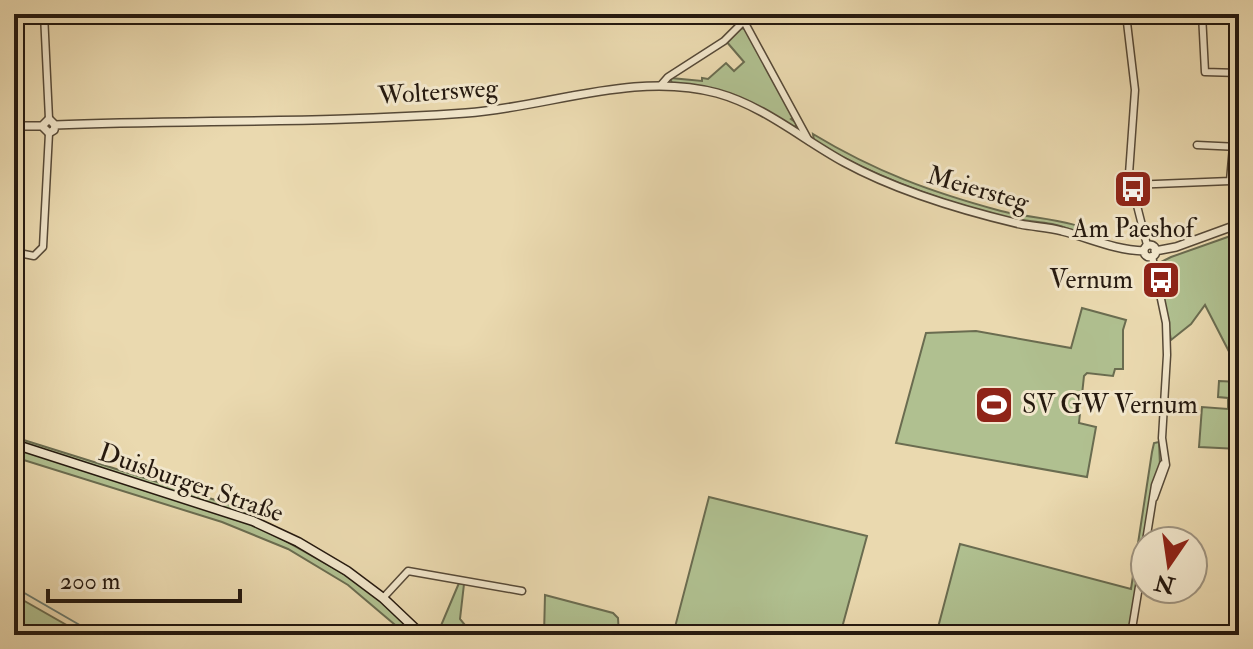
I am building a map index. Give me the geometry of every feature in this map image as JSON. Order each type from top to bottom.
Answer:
[{"type":"main road","name":"Duisburger Straße","points":[[14,444],[253,521],[298,542],[347,571],[383,598],[422,635]]},
{"type":"street","points":[[44,14],[54,130],[49,133]]},
{"type":"street","points":[[1126,14],[1135,90],[1129,155],[1131,185],[1145,248]]},
{"type":"street","points":[[1202,14],[1205,72],[1239,73]]},
{"type":"street","points":[[661,85],[668,77],[724,41],[741,18],[809,141]]},
{"type":"street","name":"Woltersweg","points":[[52,122],[459,113],[536,104],[641,85],[661,85],[718,93],[763,112],[809,141]]},
{"type":"street","points":[[14,126],[42,126],[52,122]]},
{"type":"street","points":[[14,252],[34,256],[43,247],[49,133],[42,126]]},
{"type":"street","name":"Meiersteg","points":[[809,141],[862,172],[904,188],[1009,221],[1065,231],[1113,247],[1154,246],[1154,253]]},
{"type":"street","points":[[1131,185],[1230,181],[1236,147],[1197,145]]},
{"type":"street","points":[[1149,525],[1154,498],[1165,472],[1167,334],[1154,253],[1239,224]]},
{"type":"street","points":[[383,598],[408,571],[522,591]]},
{"type":"street","points":[[1131,635],[1136,605]]},
{"type":"green space","points":[[741,28],[745,29],[794,117],[791,119],[798,124],[793,128],[699,86],[672,83],[670,78],[708,79],[726,63],[734,71],[744,62],[726,41]]},
{"type":"green space","points":[[813,134],[882,170],[927,188],[1001,211],[1082,227],[1107,240],[1105,242],[1052,224],[997,215],[926,193],[836,153],[814,141]]},
{"type":"green space","points":[[1239,233],[1239,371],[1205,305],[1191,324],[1171,340],[1158,268],[1161,262],[1171,257]]},
{"type":"green space","name":"SV GW Vernum","points":[[1082,308],[1126,320],[1123,369],[1115,369],[1113,376],[1087,373],[1084,376],[1079,423],[1096,427],[1087,477],[896,443],[926,333],[976,331],[1071,348]]},
{"type":"green space","points":[[1219,381],[1239,382],[1239,449],[1199,447],[1202,407],[1228,409],[1228,398],[1218,397]]},
{"type":"green space","points":[[14,437],[260,516],[259,519],[14,441]]},
{"type":"green space","points":[[1159,442],[1160,465],[1154,480],[1146,525],[1141,525],[1152,452],[1154,443]]},
{"type":"green space","points":[[14,448],[259,526],[351,578],[418,635],[407,635],[348,585],[288,549],[222,522],[14,457]]},
{"type":"green space","points":[[709,497],[867,536],[840,635],[685,635],[675,627]]},
{"type":"green space","points":[[960,544],[1129,588],[1129,605],[1133,605],[1128,635],[936,635]]},
{"type":"green space","points":[[459,583],[464,584],[460,619],[473,635],[437,635]]},
{"type":"green space","points":[[14,595],[84,635],[14,635]]},
{"type":"green space","points":[[545,595],[613,613],[618,618],[619,635],[544,635]]},
{"type":"waterway","points":[[14,587],[97,635]]},
{"type":"place","name":"Am Paeshof","points":[[1133,189]]},
{"type":"place","name":"Vernum","points":[[1161,280]]},
{"type":"place","name":"SV GW Vernum","points":[[994,405]]}]
